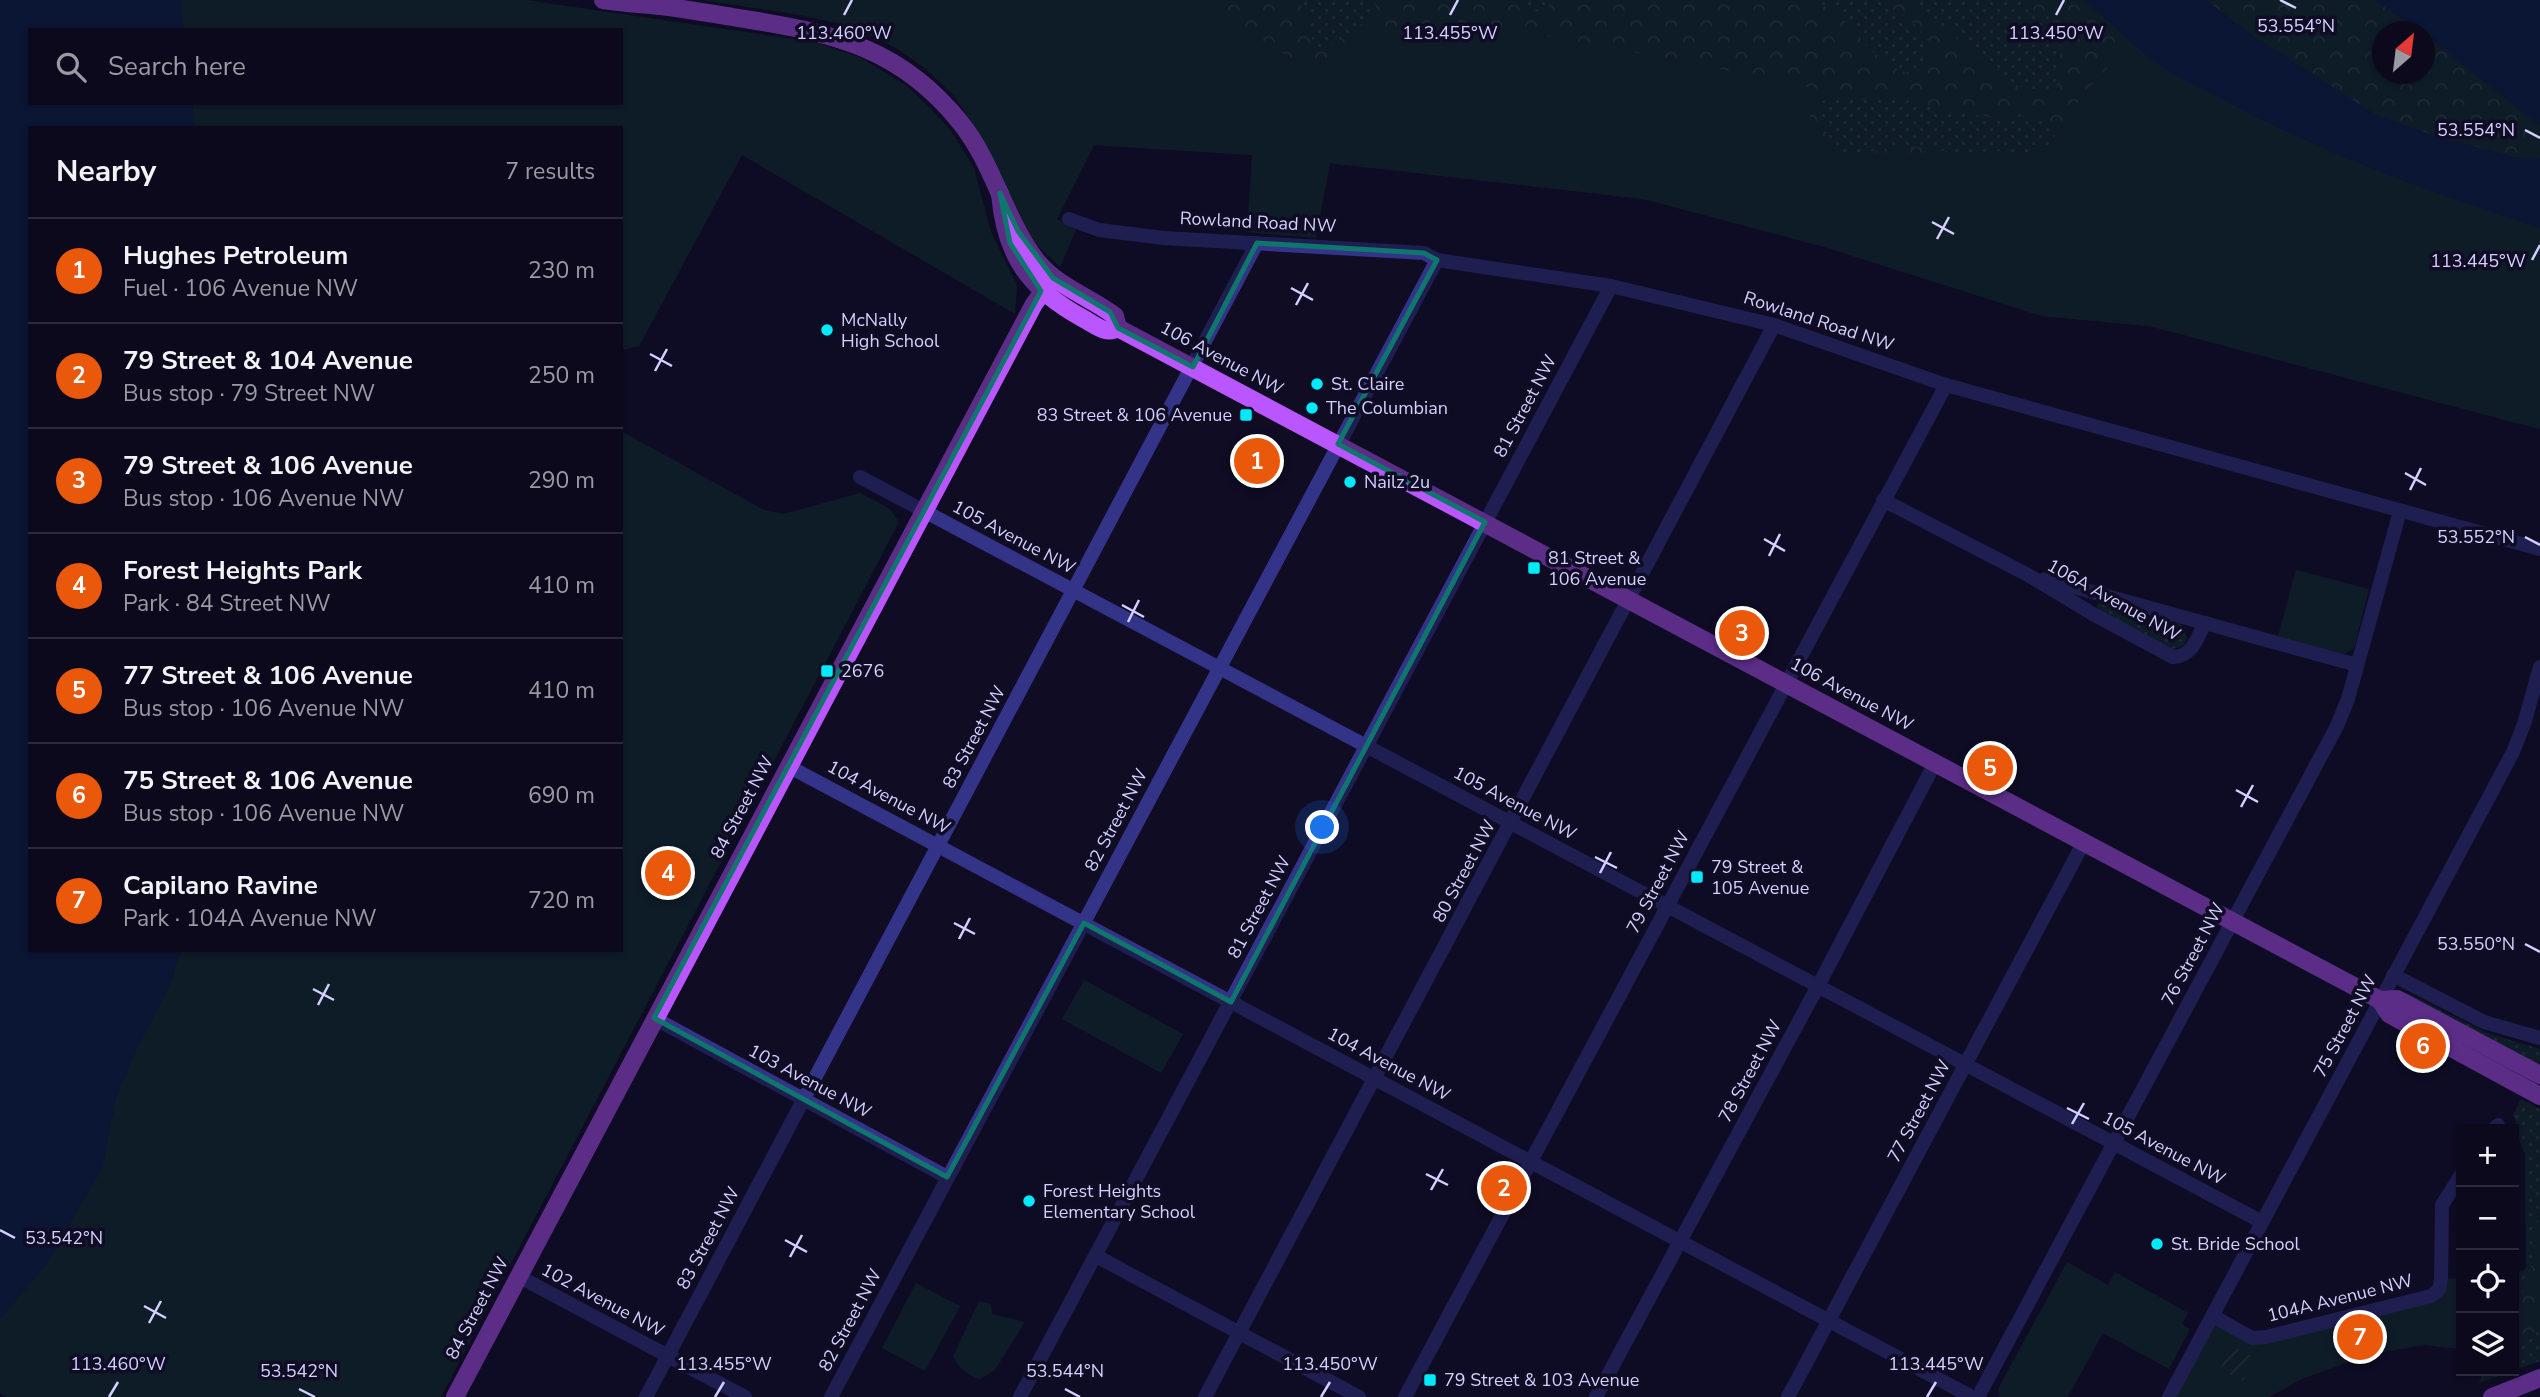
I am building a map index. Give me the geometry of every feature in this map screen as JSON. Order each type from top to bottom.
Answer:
[{"type":"main road","points":[[603,0],[659,6],[825,33],[886,59],[927,87],[961,123],[1000,193],[1002,217],[1010,243],[1023,268],[1047,285]]},
{"type":"main road","points":[[636,0],[659,6]]},
{"type":"main road","name":"106 Avenue NW","points":[[1047,285],[1063,308],[1105,331],[1112,332],[1118,328],[1485,522],[2380,1000],[2389,1014],[2540,1096]]},
{"type":"main road","name":"84 Street NW","points":[[455,1397],[923,512],[1047,285]]},
{"type":"main road","name":"106 Avenue NW","points":[[2380,1000],[2396,999],[2540,1075]]},
{"type":"main road","points":[[2492,1397],[2540,1378]]},
{"type":"street","name":"Rowland Road NW","points":[[1069,219],[1099,230],[1164,238],[1424,253],[1437,260],[1611,286],[1774,325],[1946,385],[2540,549]]},
{"type":"street","name":"83 Street NW","points":[[646,1397],[1257,243]]},
{"type":"street","name":"82 Street NW","points":[[831,1397],[1437,260]]},
{"type":"street","name":"81 Street NW","points":[[1020,1397],[1611,286]]},
{"type":"street","name":"80 Street NW","points":[[1205,1397],[1774,325]]},
{"type":"street","name":"79 Street NW","points":[[1405,1397],[1946,385]]},
{"type":"street","name":"105 Avenue NW","points":[[860,477],[2262,1222]]},
{"type":"street","name":"106A Avenue NW","points":[[1883,500],[2028,575],[2173,657],[2182,657],[2190,651],[2205,623]]},
{"type":"street","name":"76 Street NW","points":[[1978,1397],[2337,726],[2348,699],[2400,511]]},
{"type":"street","name":"106A Avenue NW","points":[[2028,575],[2357,665]]},
{"type":"street","name":"75 Street NW","points":[[2169,1397],[2513,752],[2540,667]]},
{"type":"street","name":"78 Street NW","points":[[1596,1397],[1935,763]]},
{"type":"street","name":"104 Avenue NW","points":[[788,766],[1972,1397]]},
{"type":"street","name":"77 Street NW","points":[[1787,1397],[2084,842]]},
{"type":"street","points":[[2393,975],[2484,1022],[2540,1037]]},
{"type":"street","name":"103 Avenue NW","points":[[654,1018],[947,1177]]},
{"type":"street","name":"104A Avenue NW","points":[[2213,1316],[2252,1338],[2266,1337],[2431,1296],[2439,1290],[2442,1205],[2456,1183]]},
{"type":"street","points":[[1096,1256],[1359,1397]]},
{"type":"street","name":"102 Avenue NW","points":[[517,1276],[745,1397]]},
{"type":"highlighted area","points":[[1000,193],[1018,231],[1053,278],[1110,312],[1118,328],[1193,367],[1257,243],[1424,253],[1437,260],[1338,444],[1485,522],[1231,1002],[1084,923],[947,1177],[654,1018],[1041,291],[1010,243]]},
{"type":"green space","points":[[180,0],[526,0],[814,42],[861,58],[907,86],[936,114],[951,131],[974,168],[991,232],[1017,285],[1015,314],[742,155],[639,346],[623,350],[623,126],[195,126],[192,105],[623,105],[623,28],[183,28]]},
{"type":"green space","points":[[704,0],[1296,0],[1310,14],[1311,36],[1319,51],[1336,44],[1357,28],[1376,8],[1374,0],[1512,0],[1540,13],[1550,6],[1544,0],[1812,0],[1835,11],[1869,49],[1892,66],[1912,76],[1925,70],[1926,53],[1931,43],[1911,21],[1881,2],[1905,0],[1930,21],[1951,31],[1960,42],[1973,46],[1988,65],[2005,79],[2025,89],[2049,94],[2059,81],[2061,39],[2049,14],[2033,11],[2020,0],[2084,0],[2157,63],[2283,132],[2430,192],[2540,228],[2540,429],[2150,326],[2042,316],[1825,247],[1644,199],[1252,155],[1094,145],[1001,176],[955,96],[933,74],[906,54],[848,25],[795,13]],"holes":[[[1826,96],[1864,100],[1873,96],[1880,100],[1894,96],[1943,111],[2005,119],[2019,114],[2062,126],[2048,146],[2029,153],[1958,153],[1905,145],[1874,151],[1841,153],[1833,145],[1817,112]]]},
{"type":"green space","points":[[704,0],[1200,0],[1309,70],[1377,29],[1558,37],[1817,89],[1808,113],[1836,155],[1998,163],[2048,146],[2085,93],[2132,41],[2173,74],[2305,140],[2421,187],[2540,228],[2540,429],[2150,326],[2042,316],[1825,247],[1644,199],[1330,163],[1316,238],[1247,232],[1252,155],[1094,145],[1057,219],[1076,230],[1060,267],[1034,242],[1024,227],[978,131],[954,96],[927,70],[898,49],[850,26]]},
{"type":"green space","points":[[1200,0],[2084,0],[2085,93],[2048,146],[1998,163],[1835,155],[1309,70]]},
{"type":"green space","points":[[2206,0],[2374,0],[2406,21],[2372,21],[2372,84],[2435,84],[2435,42],[2540,126],[2540,159],[2512,157],[2377,116],[2250,34]]},
{"type":"green space","points":[[623,432],[764,510],[784,514],[860,493],[890,509],[899,522],[441,1397],[7,1397],[0,1393],[0,1319],[46,1264],[102,1168],[115,1100],[136,1050],[170,985],[180,952],[623,952]]},
{"type":"green space","points":[[2296,570],[2369,589],[2354,648],[2344,654],[2278,636]]},
{"type":"green space","points":[[2101,602],[2179,623],[2184,629],[2186,641],[2181,646],[2170,649],[2097,610],[2097,605]]},
{"type":"green space","points":[[1084,980],[1183,1034],[1161,1073],[1062,1019]]},
{"type":"green space","points":[[2405,992],[2487,1033],[2540,1049],[2540,1066],[2413,1000]]},
{"type":"green space","points":[[2521,1099],[2540,1109],[2540,1361],[2519,1368],[2519,1272],[2526,1267],[2525,1153],[2519,1134],[2519,1124],[2513,1115]]},
{"type":"green space","points":[[2540,1202],[2540,1330],[2519,1340],[2519,1302],[2530,1271]]},
{"type":"green space","points":[[2067,1262],[2108,1285],[2115,1272],[2188,1313],[2182,1324],[2190,1329],[2169,1369],[2103,1333],[2068,1397],[2000,1397],[1998,1389]]},
{"type":"green space","points":[[2456,1278],[2456,1348],[2424,1345],[2368,1355],[2302,1379],[2269,1397],[2169,1397],[2213,1316],[2252,1338],[2431,1296],[2441,1279]]},
{"type":"green space","points":[[916,1283],[960,1306],[925,1371],[882,1348]]},
{"type":"green space","points":[[979,1301],[991,1304],[992,1314],[1025,1322],[995,1370],[980,1379],[964,1371],[953,1356]]},
{"type":"green space","points":[[2231,1346],[2254,1357],[2243,1381],[2220,1370]]},
{"type":"green space","points":[[2481,1376],[2499,1376],[2479,1383]]},
{"type":"water","points":[[0,0],[180,0],[183,28],[28,28],[28,105],[192,105],[195,126],[28,126],[28,952],[180,952],[170,985],[136,1050],[115,1100],[102,1168],[46,1264],[0,1319]]},
{"type":"water","points":[[2084,0],[2206,0],[2250,34],[2377,116],[2512,157],[2540,159],[2540,228],[2380,172],[2264,121],[2156,63]]},
{"type":"water","points":[[2374,0],[2540,0],[2540,126],[2435,42],[2435,21],[2406,21]]},
{"type":"place","name":"McNally High School","points":[[827,330]]},
{"type":"place","name":"St. Claire","points":[[1317,384]]},
{"type":"place","name":"The Columbian","points":[[1312,408]]},
{"type":"place","name":"83 Street & 106 Avenue","points":[[1246,415]]},
{"type":"place","name":"Hughes Petroleum","points":[[1257,461]]},
{"type":"place","name":"Nailz 2u","points":[[1350,482]]},
{"type":"place","name":"81 Street & 106 Avenue","points":[[1534,568]]},
{"type":"place","name":"79 Street & 106 Avenue","points":[[1742,633]]},
{"type":"place","name":"2676","points":[[827,671]]},
{"type":"place","name":"77 Street & 106 Avenue","points":[[1990,768]]},
{"type":"place","name":"Forest Heights Park","points":[[668,873]]},
{"type":"place","name":"79 Street & 105 Avenue","points":[[1697,877]]},
{"type":"place","name":"75 Street & 106 Avenue","points":[[2423,1046]]},
{"type":"place","name":"79 Street & 104 Avenue","points":[[1504,1188]]},
{"type":"place","name":"Forest Heights Elementary School","points":[[1029,1201]]},
{"type":"place","name":"St. Bride School","points":[[2157,1244]]},
{"type":"place","name":"Capilano Ravine","points":[[2360,1337]]},
{"type":"place","name":"79 Street & 103 Avenue","points":[[1430,1380]]}]
